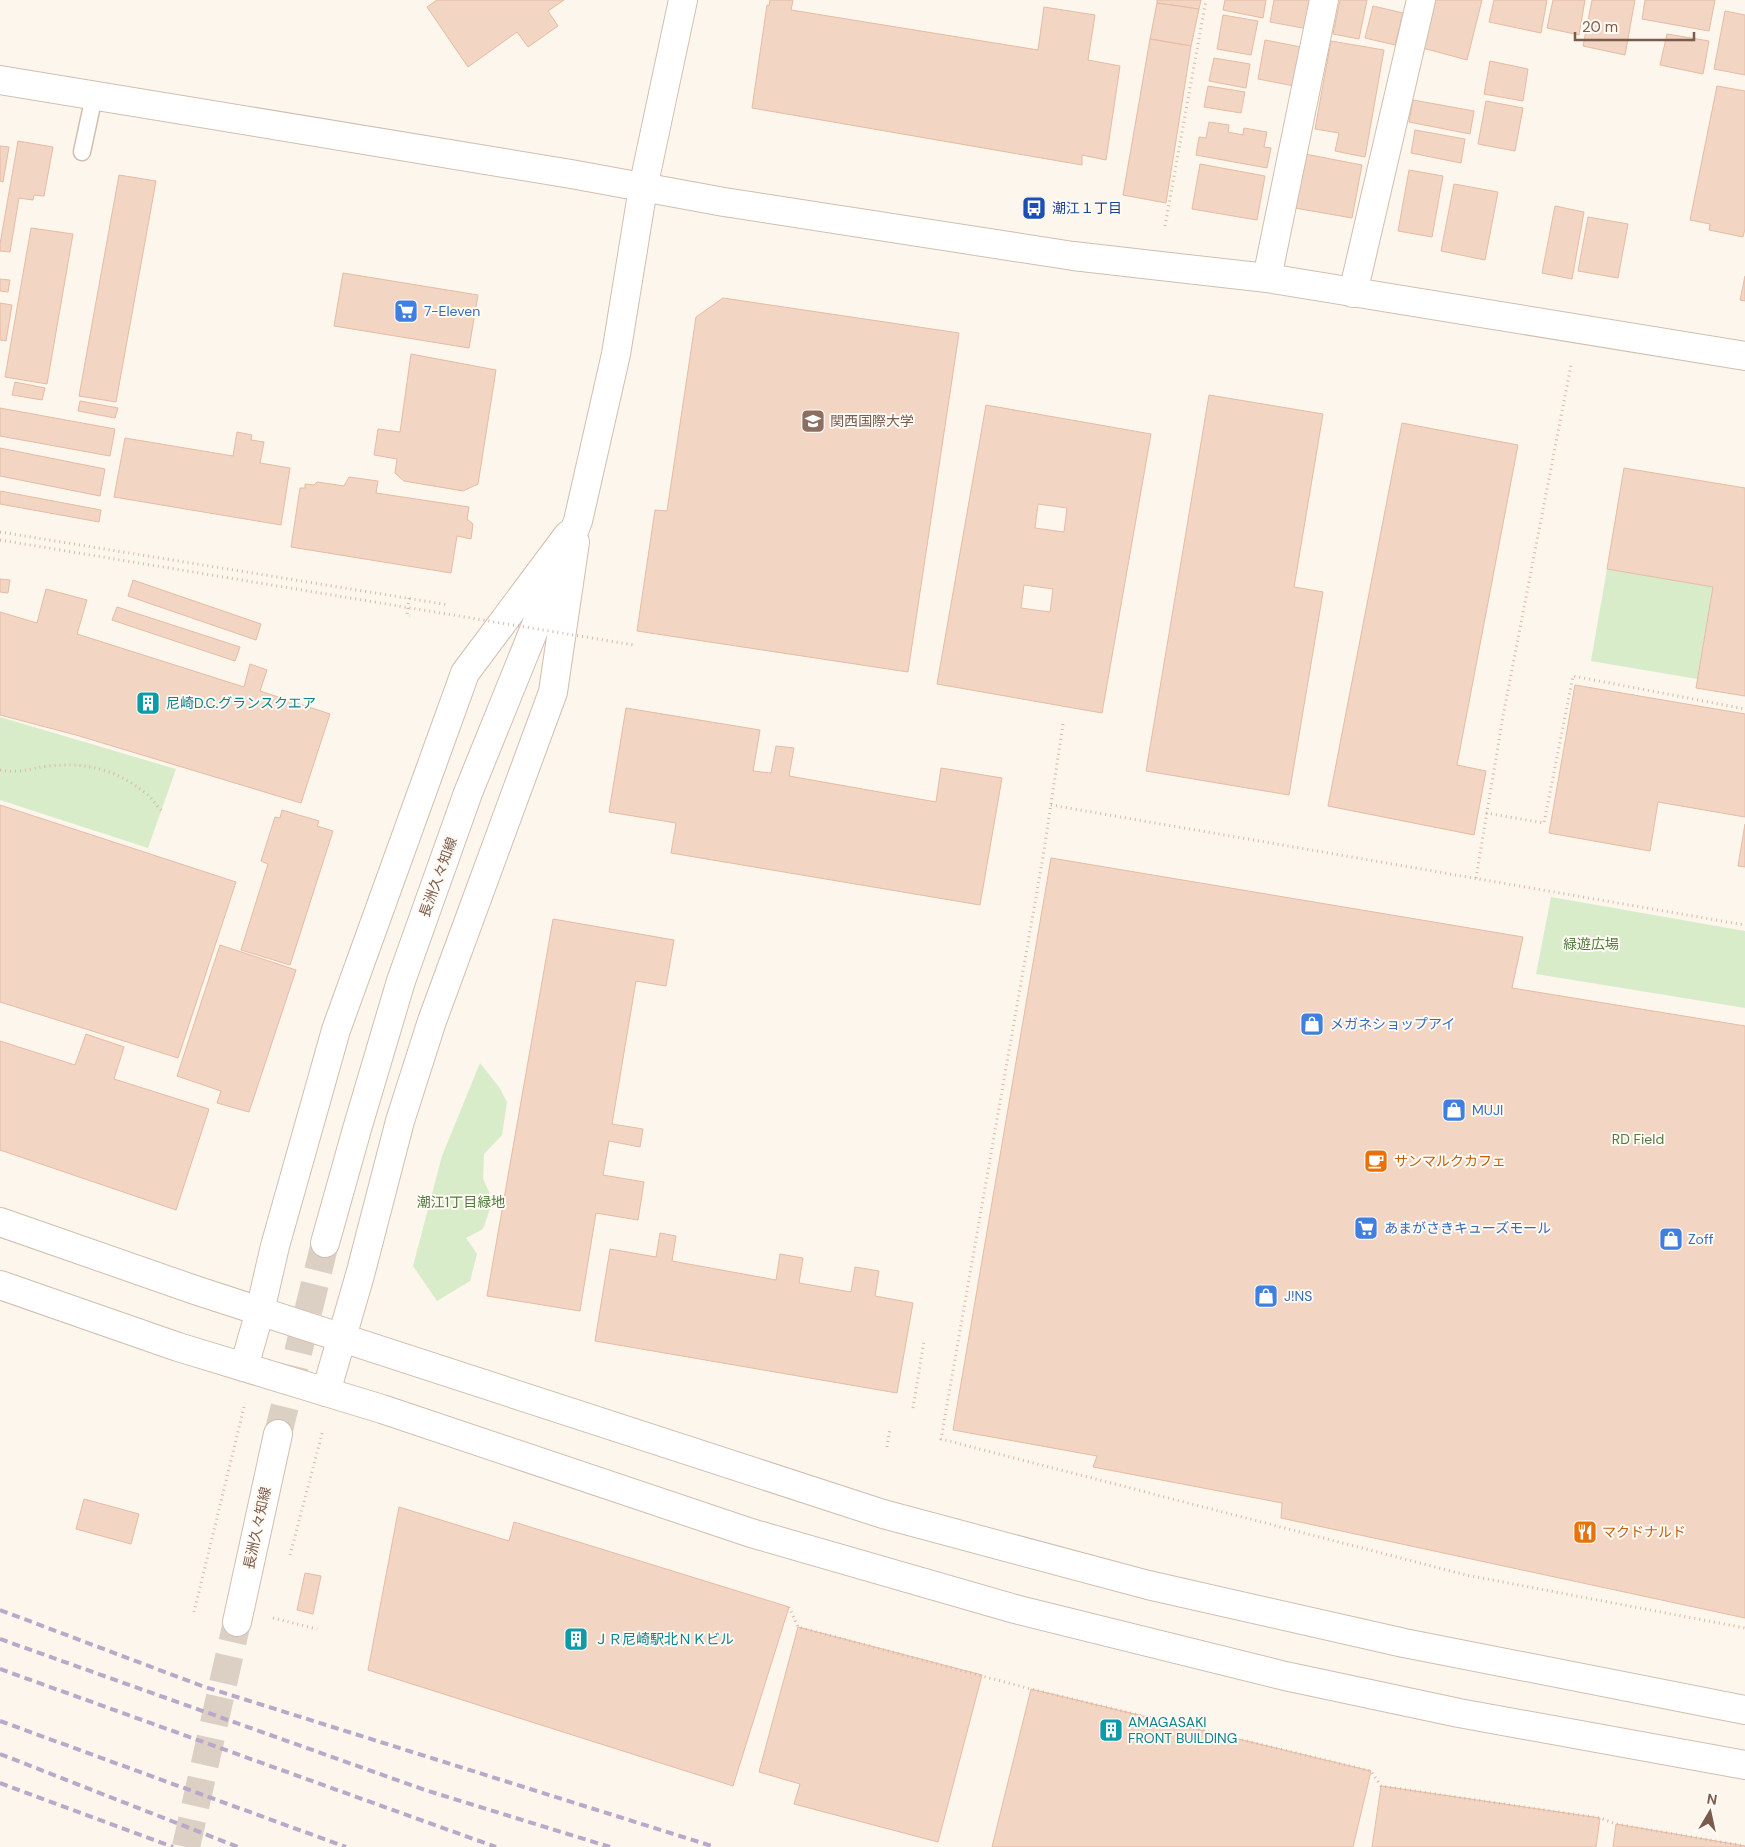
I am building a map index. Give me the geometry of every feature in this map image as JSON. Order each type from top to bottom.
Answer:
[{"type":"street","points":[[326,1392],[360,1275],[400,1122],[432,1021],[553,692],[578,521],[616,354],[643,188],[683,0]]},
{"type":"street","points":[[1267,278],[1324,0]]},
{"type":"street","points":[[1353,293],[1421,0]]},
{"type":"street","points":[[0,80],[571,174],[724,202],[1073,256],[1267,278],[1745,356]]},
{"type":"street","points":[[244,1367],[260,1311],[275,1246],[336,1030],[465,673],[578,521]]},
{"type":"street","name":"長洲久々知線","points":[[325,1243],[401,981],[468,794],[578,521]]},
{"type":"street","points":[[0,1222],[341,1338],[883,1514],[1046,1559],[1158,1587],[1404,1643],[1745,1710]]},
{"type":"street","points":[[0,1285],[178,1347],[382,1409],[751,1533],[1015,1609],[1304,1680],[1460,1713],[1745,1765]]},
{"type":"street","name":"長洲久々知線","points":[[237,1622],[278,1434]]},
{"type":"lane","points":[[82,152],[94,96]]},
{"type":"path","points":[[1165,226],[1206,0]]},
{"type":"path","points":[[1476,878],[1503,716],[1571,365]]},
{"type":"path","points":[[0,532],[449,605]]},
{"type":"path","points":[[0,540],[634,645]]},
{"type":"path","points":[[406,607],[405,615],[410,616],[407,615],[409,598]]},
{"type":"path","points":[[1486,813],[1544,823],[1573,676],[1745,709]]},
{"type":"path","points":[[1063,724],[1051,805],[942,1439],[1466,1575],[1745,1628]]},
{"type":"path","points":[[0,770],[27,771],[42,767],[75,764],[94,766],[121,777],[139,788],[164,813]]},
{"type":"path","points":[[1051,805],[1745,925]]},
{"type":"path","points":[[913,1408],[924,1341]]},
{"type":"path","points":[[194,1612],[245,1402]]},
{"type":"path","points":[[887,1447],[890,1428]]},
{"type":"path","points":[[288,1561],[324,1430]]},
{"type":"path","points":[[789,1607],[798,1627],[1030,1690],[1371,1771],[1381,1786],[1600,1818],[1616,1824],[1745,1846]]},
{"type":"path","points":[[273,1618],[317,1629]]},
{"type":"green space","points":[[1607,569],[1713,587],[1697,679],[1591,661]]},
{"type":"green space","points":[[0,717],[176,769],[148,848],[0,800]]},
{"type":"green space","name":"緑遊広場","points":[[1551,897],[1745,931],[1745,1008],[1536,974]]},
{"type":"green space","name":"潮江1丁目緑地","points":[[480,1063],[499,1087],[507,1102],[502,1135],[484,1154],[483,1179],[493,1200],[483,1229],[466,1238],[477,1254],[470,1281],[437,1301],[413,1266],[442,1156]]},
{"type":"building","points":[[437,0],[564,0],[548,11],[558,26],[528,47],[517,32],[468,67],[427,7]]},
{"type":"building","points":[[770,0],[793,0],[791,10],[1038,50],[1044,7],[1095,15],[1088,60],[1120,66],[1106,160],[1082,155],[1082,165],[752,108],[767,5],[769,6]]},
{"type":"building","points":[[1157,0],[1201,0],[1199,9],[1157,3]]},
{"type":"building","points":[[1225,0],[1266,0],[1263,18],[1223,10]]},
{"type":"building","points":[[1274,0],[1314,0],[1308,29],[1270,22]]},
{"type":"building","points":[[1340,0],[1367,0],[1359,39],[1333,34]]},
{"type":"building","points":[[1431,0],[1482,0],[1467,60],[1419,47]]},
{"type":"building","points":[[1494,0],[1547,0],[1541,33],[1489,22]]},
{"type":"building","points":[[1553,0],[1585,0],[1579,35],[1547,28]]},
{"type":"building","points":[[1592,0],[1635,0],[1625,55],[1583,46]]},
{"type":"building","points":[[1645,0],[1715,0],[1709,31],[1642,19]]},
{"type":"building","points":[[1157,3],[1199,9],[1191,46],[1150,39]]},
{"type":"building","points":[[1373,6],[1403,13],[1395,45],[1365,38]]},
{"type":"building","points":[[1725,11],[1745,15],[1745,75],[1714,69]]},
{"type":"building","points":[[1223,15],[1258,21],[1251,55],[1217,49]]},
{"type":"building","points":[[1667,34],[1709,41],[1703,74],[1660,65]]},
{"type":"building","points":[[1150,39],[1191,46],[1166,203],[1123,195]]},
{"type":"building","points":[[1265,40],[1301,47],[1294,86],[1258,79]]},
{"type":"building","points":[[1331,41],[1384,50],[1365,157],[1335,151],[1339,133],[1315,129]]},
{"type":"building","points":[[1214,58],[1250,64],[1246,88],[1209,81]]},
{"type":"building","points":[[1490,61],[1528,69],[1523,101],[1484,94]]},
{"type":"building","points":[[1208,86],[1245,92],[1241,113],[1204,107]]},
{"type":"building","points":[[1717,86],[1745,91],[1745,229],[1743,237],[1709,230],[1710,224],[1690,220]]},
{"type":"building","points":[[1413,100],[1474,111],[1470,134],[1409,122]]},
{"type":"building","points":[[1486,101],[1523,108],[1515,151],[1478,144]]},
{"type":"building","points":[[1209,122],[1229,125],[1228,132],[1243,135],[1244,128],[1267,132],[1264,147],[1271,148],[1267,168],[1196,155],[1199,137],[1206,138]]},
{"type":"building","points":[[1415,130],[1465,139],[1461,163],[1411,153]]},
{"type":"building","points":[[18,141],[53,147],[44,196],[34,195],[33,200],[19,198],[10,252],[0,251],[0,244]]},
{"type":"building","points":[[0,146],[9,147],[3,182],[0,181]]},
{"type":"building","points":[[1305,154],[1362,165],[1352,218],[1295,208]]},
{"type":"building","points":[[1200,164],[1265,176],[1257,220],[1192,209]]},
{"type":"building","points":[[1409,170],[1443,176],[1432,237],[1398,231]]},
{"type":"building","points":[[119,175],[156,181],[116,402],[79,396]]},
{"type":"building","points":[[1454,184],[1498,192],[1485,260],[1441,251]]},
{"type":"building","points":[[1555,206],[1584,212],[1572,279],[1542,273]]},
{"type":"building","points":[[1588,217],[1628,224],[1618,278],[1578,271]]},
{"type":"building","points":[[31,228],[73,234],[47,384],[5,377]]},
{"type":"building","name":"7-Eleven","points":[[343,273],[478,295],[469,348],[334,326]]},
{"type":"building","points":[[1745,276],[1745,301],[1740,300]]},
{"type":"building","points":[[0,279],[10,280],[8,292],[0,291]]},
{"type":"building","name":"関西国際大学","points":[[723,298],[959,333],[908,672],[637,631],[655,510],[667,511],[696,317]]},
{"type":"building","points":[[0,303],[12,305],[6,341],[0,340]]},
{"type":"building","points":[[411,354],[496,370],[478,484],[463,491],[404,481],[395,473],[397,459],[374,455],[378,429],[400,432]]},
{"type":"building","points":[[15,382],[45,388],[42,400],[12,395]]},
{"type":"building","points":[[1209,395],[1323,414],[1294,587],[1323,592],[1289,795],[1146,771]]},
{"type":"building","points":[[80,401],[118,408],[115,418],[78,411]]},
{"type":"building","points":[[986,405],[1151,434],[1102,713],[937,684]],"holes":[[[1038,504],[1067,508],[1064,532],[1035,528]],[[1024,585],[1053,589],[1050,612],[1021,608]]]},
{"type":"building","points":[[0,408],[115,429],[110,456],[0,436]]},
{"type":"building","points":[[1402,423],[1518,445],[1457,765],[1486,771],[1474,835],[1328,806]]},
{"type":"building","points":[[237,432],[252,435],[251,440],[264,442],[260,463],[290,468],[281,525],[114,497],[125,438],[233,456]]},
{"type":"building","points":[[0,448],[105,469],[100,496],[0,476]]},
{"type":"building","points":[[1624,468],[1745,488],[1745,696],[1696,688],[1713,587],[1607,569]]},
{"type":"building","points":[[349,477],[378,481],[376,493],[469,507],[467,519],[473,524],[471,539],[457,536],[451,573],[291,547],[300,488],[305,488],[305,484],[314,485],[317,482],[344,486]]},
{"type":"building","points":[[0,491],[101,510],[99,522],[0,504]]},
{"type":"building","points":[[0,579],[10,580],[8,593],[0,592]]},
{"type":"building","points":[[133,580],[261,624],[256,640],[128,596]]},
{"type":"building","name":"尼崎D.C.グランスクエア","points":[[46,589],[87,600],[77,634],[244,687],[250,664],[267,670],[260,691],[330,714],[301,803],[76,735],[0,715],[0,612],[37,623]]},
{"type":"building","points":[[117,607],[240,647],[235,661],[112,620]]},
{"type":"building","points":[[1575,685],[1745,714],[1745,817],[1658,802],[1650,851],[1549,833]]},
{"type":"building","points":[[626,708],[760,730],[753,771],[771,773],[776,746],[794,748],[789,776],[936,802],[941,768],[1002,778],[980,905],[671,853],[676,823],[609,812]]},
{"type":"building","points":[[0,805],[236,882],[178,1058],[0,1002]]},
{"type":"building","points":[[282,810],[319,821],[317,826],[333,831],[290,965],[241,950],[268,864],[261,861],[275,817],[280,818]]},
{"type":"building","points":[[1745,824],[1745,867],[1738,866]]},
{"type":"building","name":"あまがさきキューズモール","points":[[1051,858],[1523,937],[1512,988],[1745,1026],[1745,1618],[1281,1518],[1282,1503],[1093,1467],[1097,1456],[953,1430]]},
{"type":"building","points":[[553,919],[674,940],[666,986],[636,981],[612,1124],[643,1129],[640,1147],[609,1141],[603,1175],[644,1182],[638,1220],[596,1213],[580,1311],[487,1296]]},
{"type":"building","points":[[220,945],[296,970],[249,1112],[217,1103],[221,1091],[177,1076]]},
{"type":"building","points":[[86,1034],[124,1047],[114,1079],[209,1109],[176,1210],[0,1150],[0,1041],[75,1065]]},
{"type":"building","points":[[660,1233],[676,1236],[672,1261],[776,1280],[780,1254],[803,1258],[799,1283],[851,1292],[855,1267],[879,1271],[875,1296],[913,1303],[897,1393],[595,1341],[610,1249],[656,1257]]},
{"type":"building","points":[[84,1499],[139,1514],[131,1544],[76,1529]]},
{"type":"building","name":"ＪＲ尼崎駅北ＮＫビル","points":[[399,1507],[509,1541],[514,1522],[789,1607],[733,1786],[368,1670]]},
{"type":"building","points":[[305,1573],[321,1576],[313,1614],[297,1610]]},
{"type":"building","points":[[798,1627],[982,1675],[938,1842],[794,1804],[800,1784],[759,1772]]},
{"type":"building","name":"AMAGASAKI FRONT BUILDING","points":[[1031,1689],[1371,1771],[1353,1847],[992,1847]]},
{"type":"building","points":[[1381,1786],[1600,1818],[1596,1847],[1372,1847]]},
{"type":"building","points":[[1616,1824],[1745,1846],[1745,1847],[1613,1847]]},
{"type":"tunnel","points":[[278,1434],[325,1243]]},
{"type":"tunnel","points":[[186,1847],[237,1622]]},
{"type":"railway","points":[[0,1610],[202,1686],[715,1847]]},
{"type":"railway","points":[[0,1639],[425,1790],[610,1847]]},
{"type":"railway","points":[[0,1669],[496,1847]]},
{"type":"railway","points":[[0,1721],[346,1847]]},
{"type":"railway","points":[[0,1754],[238,1847]]},
{"type":"railway","points":[[0,1783],[173,1847]]},
{"type":"place","name":"潮江１丁目","points":[[1034,208]]},
{"type":"place","name":"7-Eleven","points":[[406,311]]},
{"type":"place","name":"関西国際大学","points":[[813,421]]},
{"type":"place","name":"尼崎D.C.グランスクエア","points":[[148,703]]},
{"type":"place","name":"メガネショップアイ","points":[[1312,1024]]},
{"type":"place","name":"MUJI","points":[[1454,1110]]},
{"type":"place","name":"サンマルクカフェ","points":[[1376,1161]]},
{"type":"place","name":"あまがさきキューズモール","points":[[1366,1228]]},
{"type":"place","name":"Zoff","points":[[1671,1239]]},
{"type":"place","name":"J!NS","points":[[1266,1296]]},
{"type":"place","name":"マクドナルド","points":[[1585,1532]]},
{"type":"place","name":"ＪＲ尼崎駅北ＮＫビル","points":[[576,1639]]},
{"type":"place","name":"AMAGASAKI FRONT BUILDING","points":[[1111,1730]]},
{"type":"park label","name":"RD Field","points":[[1638,1139]]}]
